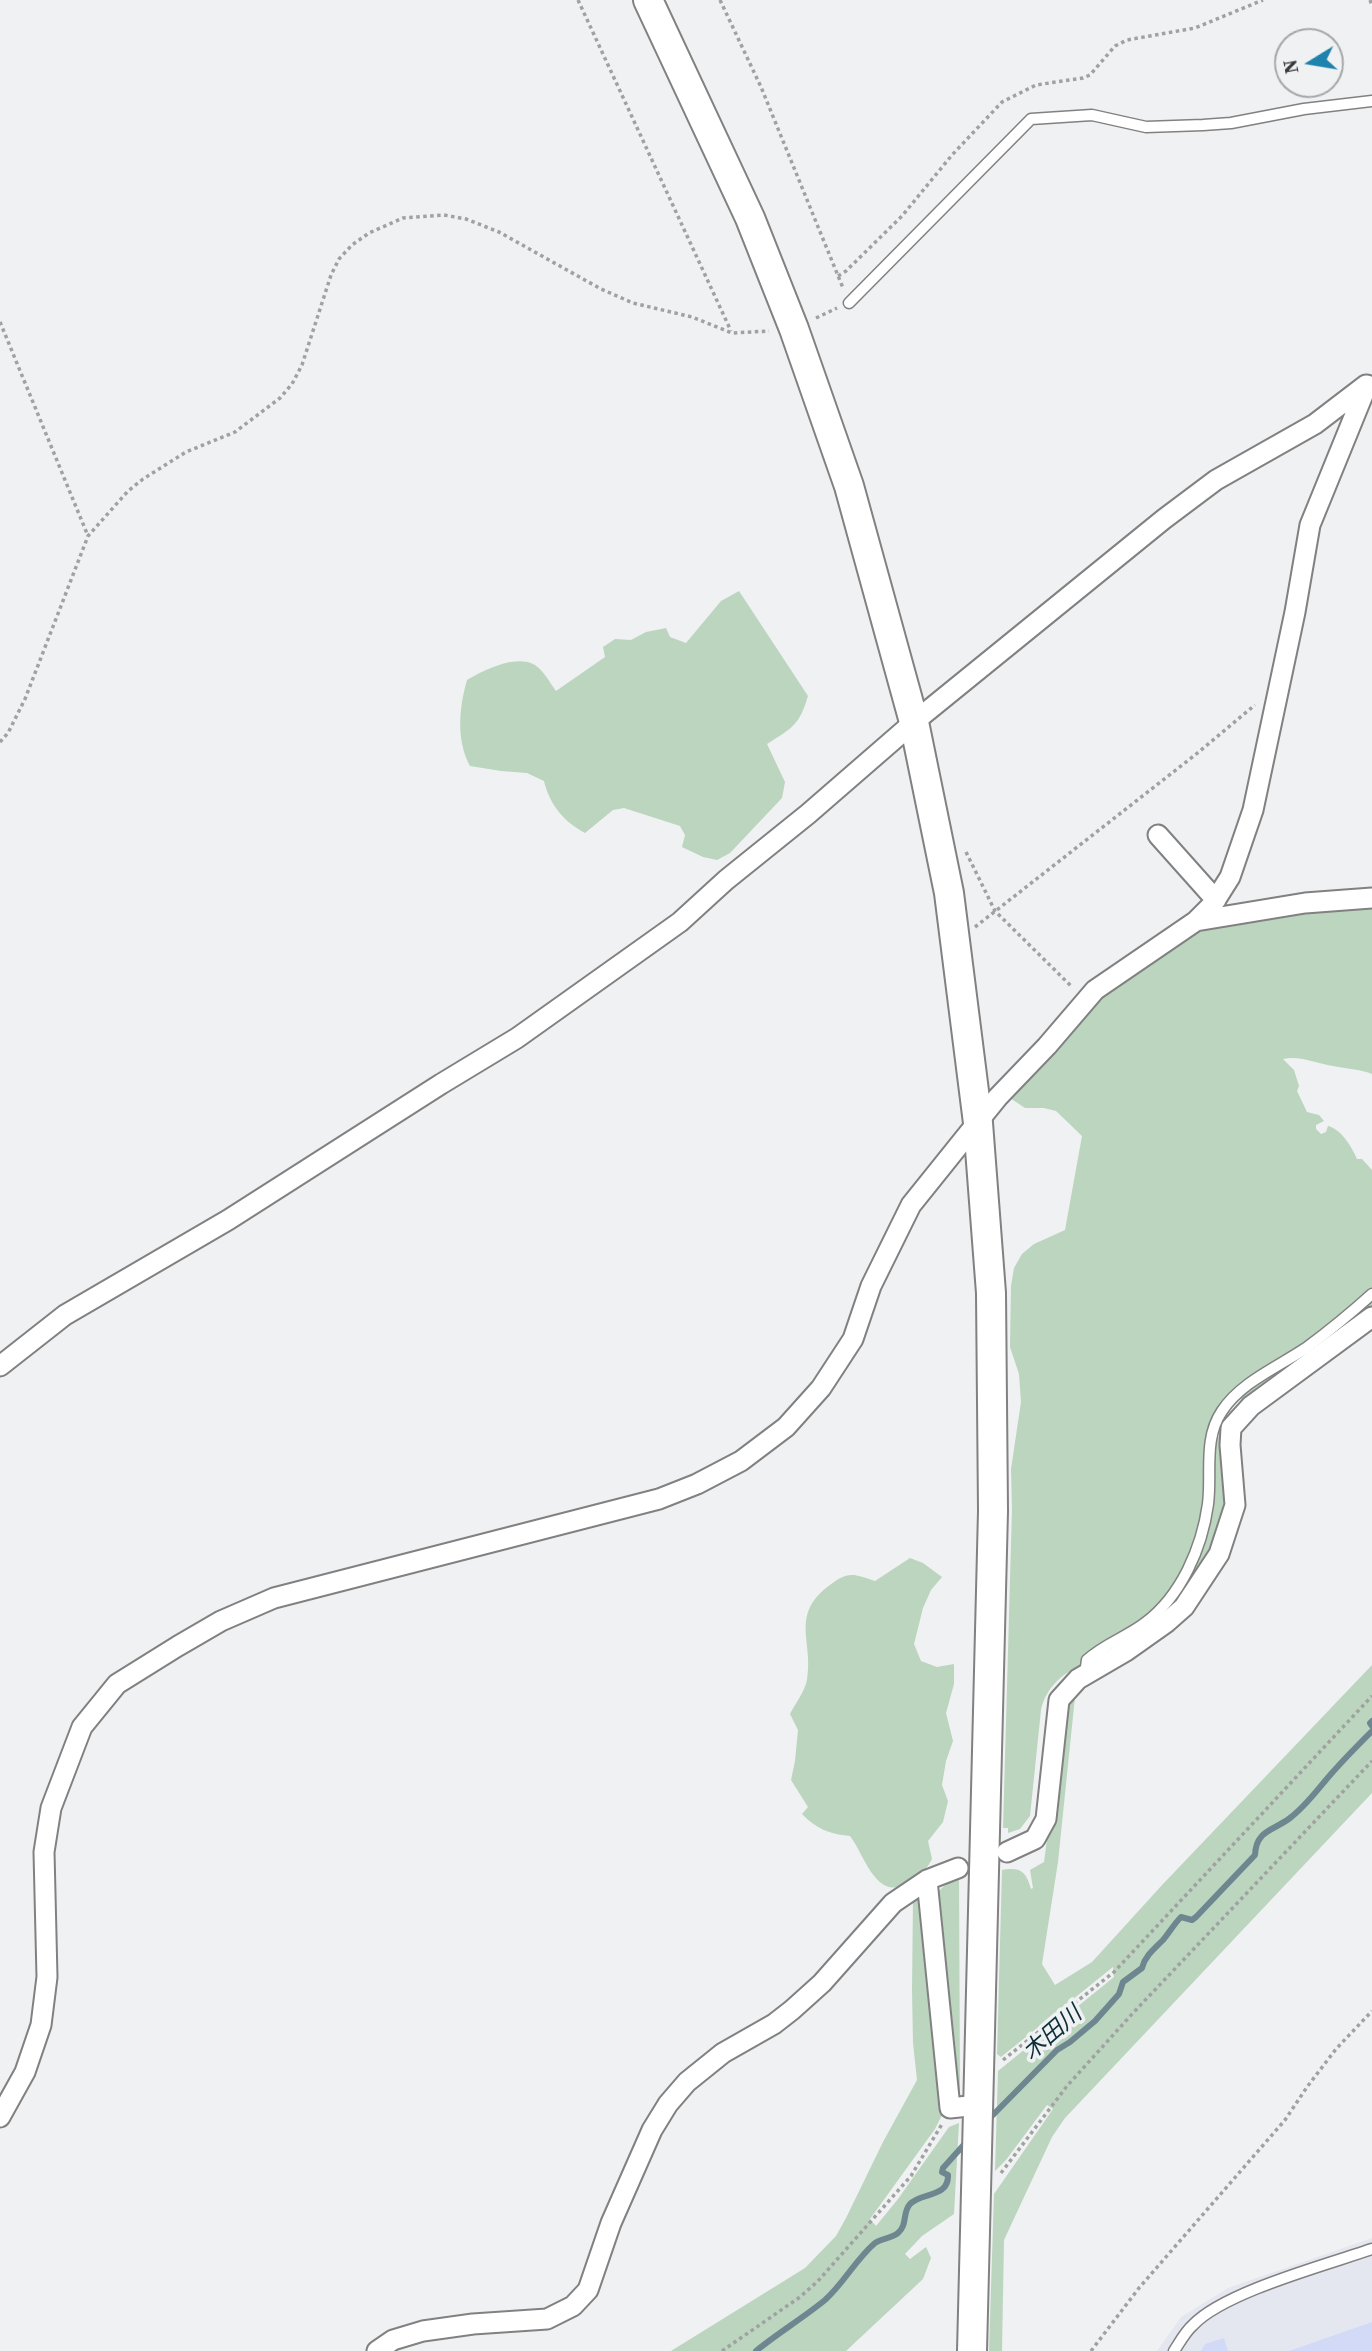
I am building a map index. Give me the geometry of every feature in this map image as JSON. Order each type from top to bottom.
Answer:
[{"type":"street","points":[[648,0],[750,218],[794,329],[849,486],[914,722],[949,893],[978,1124],[991,1293],[993,1511],[972,2351]]},
{"type":"street","points":[[0,1366],[65,1315],[228,1220],[517,1038],[680,922],[914,722],[1164,519],[1206,488],[1315,424],[1370,383]]},
{"type":"street","points":[[0,2117],[25,2072],[41,2025],[47,1977],[44,1852],[51,1808],[82,1727],[117,1684],[210,1628],[274,1598],[659,1499],[697,1484],[741,1461],[786,1427],[821,1388],[853,1339],[871,1286],[911,1205],[998,1097],[1095,990],[1196,921],[1216,900],[1230,877],[1253,810],[1295,612],[1310,525],[1370,383]]},
{"type":"street","points":[[1158,835],[1216,900]]},
{"type":"street","points":[[1196,921],[1305,904],[1372,898]]},
{"type":"street","points":[[1007,1852],[1035,1839],[1046,1819],[1059,1700],[1067,1689],[1085,1675],[1126,1651],[1184,1607],[1219,1554],[1235,1505],[1230,1437],[1234,1423],[1261,1398],[1372,1317]]},
{"type":"street","points":[[377,2351],[393,2340],[423,2331],[473,2324],[547,2319],[573,2306],[587,2290],[611,2223],[652,2130],[668,2104],[687,2082],[723,2053],[774,2024],[792,2010],[822,1983],[893,1903],[927,1880],[958,1868]]},
{"type":"street","points":[[927,1880],[950,2108],[978,2105]]},
{"type":"lane","points":[[849,303],[1031,119],[1093,115],[1146,127],[1203,125],[1231,123],[1304,108],[1372,102]]},
{"type":"lane","points":[[1085,1675],[1087,1660],[1144,1624],[1166,1604],[1183,1580],[1205,1518],[1208,1504],[1210,1436],[1221,1412],[1257,1379],[1306,1348],[1372,1294]]},
{"type":"lane","points":[[1174,2351],[1193,2324],[1215,2307],[1259,2288],[1372,2249]]},
{"type":"path","points":[[578,0],[732,333]]},
{"type":"path","points":[[720,0],[766,98],[849,303],[794,329]]},
{"type":"path","points":[[1370,0],[1372,5]]},
{"type":"path","points":[[0,743],[25,699],[88,536],[128,491],[143,479],[186,452],[235,432],[280,398],[302,365],[339,258],[369,233],[402,218],[444,215],[466,219],[499,232],[616,296],[633,303],[692,317],[732,333],[742,333]]},
{"type":"path","points":[[0,321],[88,536]]},
{"type":"path","points":[[954,937],[969,932],[1256,704],[1276,699]]},
{"type":"path","points":[[941,851],[960,848],[965,850],[995,911],[1086,1001]]},
{"type":"path","points":[[1012,2054],[1114,1972],[1372,1696]]},
{"type":"path","points":[[1010,2162],[1068,2087],[1133,2013],[1372,1761]]},
{"type":"path","points":[[1091,2351],[1139,2288],[1285,2120],[1336,2049],[1372,2011]]},
{"type":"path","points":[[722,2351],[789,2305],[818,2281],[911,2176],[941,2126]]},
{"type":"shaded area","points":[[1372,2238],[1372,2351],[1157,2351],[1181,2317],[1228,2288]]},
{"type":"green space","points":[[739,591],[808,696],[794,725],[767,744],[785,782],[782,798],[730,853],[717,860],[703,857],[682,847],[685,835],[680,826],[624,808],[613,810],[585,833],[558,812],[544,781],[527,773],[470,766],[462,746],[460,724],[467,680],[500,665],[519,661],[535,665],[556,691],[605,657],[603,647],[615,639],[631,640],[646,632],[666,628],[670,637],[686,643],[721,601]]},
{"type":"green space","points":[[1372,901],[1372,1074],[1302,1059],[1283,1059],[1294,1070],[1299,1086],[1297,1091],[1307,1112],[1319,1115],[1324,1121],[1316,1125],[1316,1129],[1321,1134],[1326,1132],[1328,1126],[1333,1128],[1349,1144],[1357,1159],[1362,1159],[1372,1170],[1372,1325],[1265,1399],[1229,1399],[1220,1405],[1216,1416],[1216,1433],[1226,1448],[1232,1484],[1215,1576],[1093,1664],[1067,1673],[1053,1685],[1041,1710],[1030,1816],[1020,1829],[1008,1833],[1008,1828],[1003,1828],[1011,1469],[1021,1402],[1019,1374],[1010,1347],[1011,1286],[1014,1268],[1022,1254],[1034,1244],[1065,1230],[1082,1136],[1056,1111],[1025,1108],[1010,1098],[1082,1006],[1199,927]]},
{"type":"green space","points":[[910,1558],[923,1563],[942,1577],[931,1590],[923,1608],[914,1644],[921,1661],[937,1667],[954,1664],[954,1684],[946,1713],[953,1741],[942,1785],[948,1801],[943,1822],[928,1841],[932,1859],[914,1880],[898,1887],[888,1887],[873,1874],[850,1836],[824,1830],[802,1814],[808,1807],[791,1780],[798,1730],[790,1714],[807,1680],[807,1618],[810,1607],[818,1596],[842,1577],[856,1575],[875,1581]]},
{"type":"green space","points":[[1372,1665],[1372,1793],[1065,2118],[1052,2137],[1004,2240],[1002,2351],[989,2351],[994,2194],[1053,2109],[1047,2105],[995,2171],[998,2071],[1114,1977],[1113,1967],[1001,2057],[997,2054],[1002,1870],[1018,1870],[1027,1878],[1031,1889],[1030,1870],[1044,1862],[1064,1710],[1070,1696],[1083,1683],[1075,1697],[1058,1862],[1042,1964],[1055,1985],[1092,1962]]},
{"type":"green space","points":[[959,1877],[960,2094],[955,2094],[938,1892],[949,1881]]},
{"type":"green space","points":[[922,1892],[944,2111],[935,2129],[870,2219],[876,2226],[949,2127],[959,2123],[954,2214],[922,2236],[905,2254],[910,2259],[926,2247],[931,2258],[923,2279],[846,2351],[671,2351],[805,2268],[836,2236],[846,2218],[917,2080],[913,2043],[913,1898]]},
{"type":"building","points":[[1372,2322],[1372,2351],[1289,2351]]},
{"type":"building","points":[[1224,2338],[1228,2351],[1201,2351],[1205,2344]]},
{"type":"waterway","name":"木田川","points":[[1372,1721],[1372,1726]]},
{"type":"waterway","name":"木田川","points":[[986,2122],[1057,2050],[1095,2021],[1119,1994],[1123,1982],[1142,1968],[1148,1956],[1181,1917],[1192,1920],[1196,1917],[1255,1855],[1258,1840],[1301,1808],[1372,1731]]},
{"type":"waterway","name":"木田川","points":[[756,2351],[825,2300],[875,2243],[898,2233],[910,2204],[944,2188],[948,2175],[942,2172],[943,2168],[969,2139]]}]
